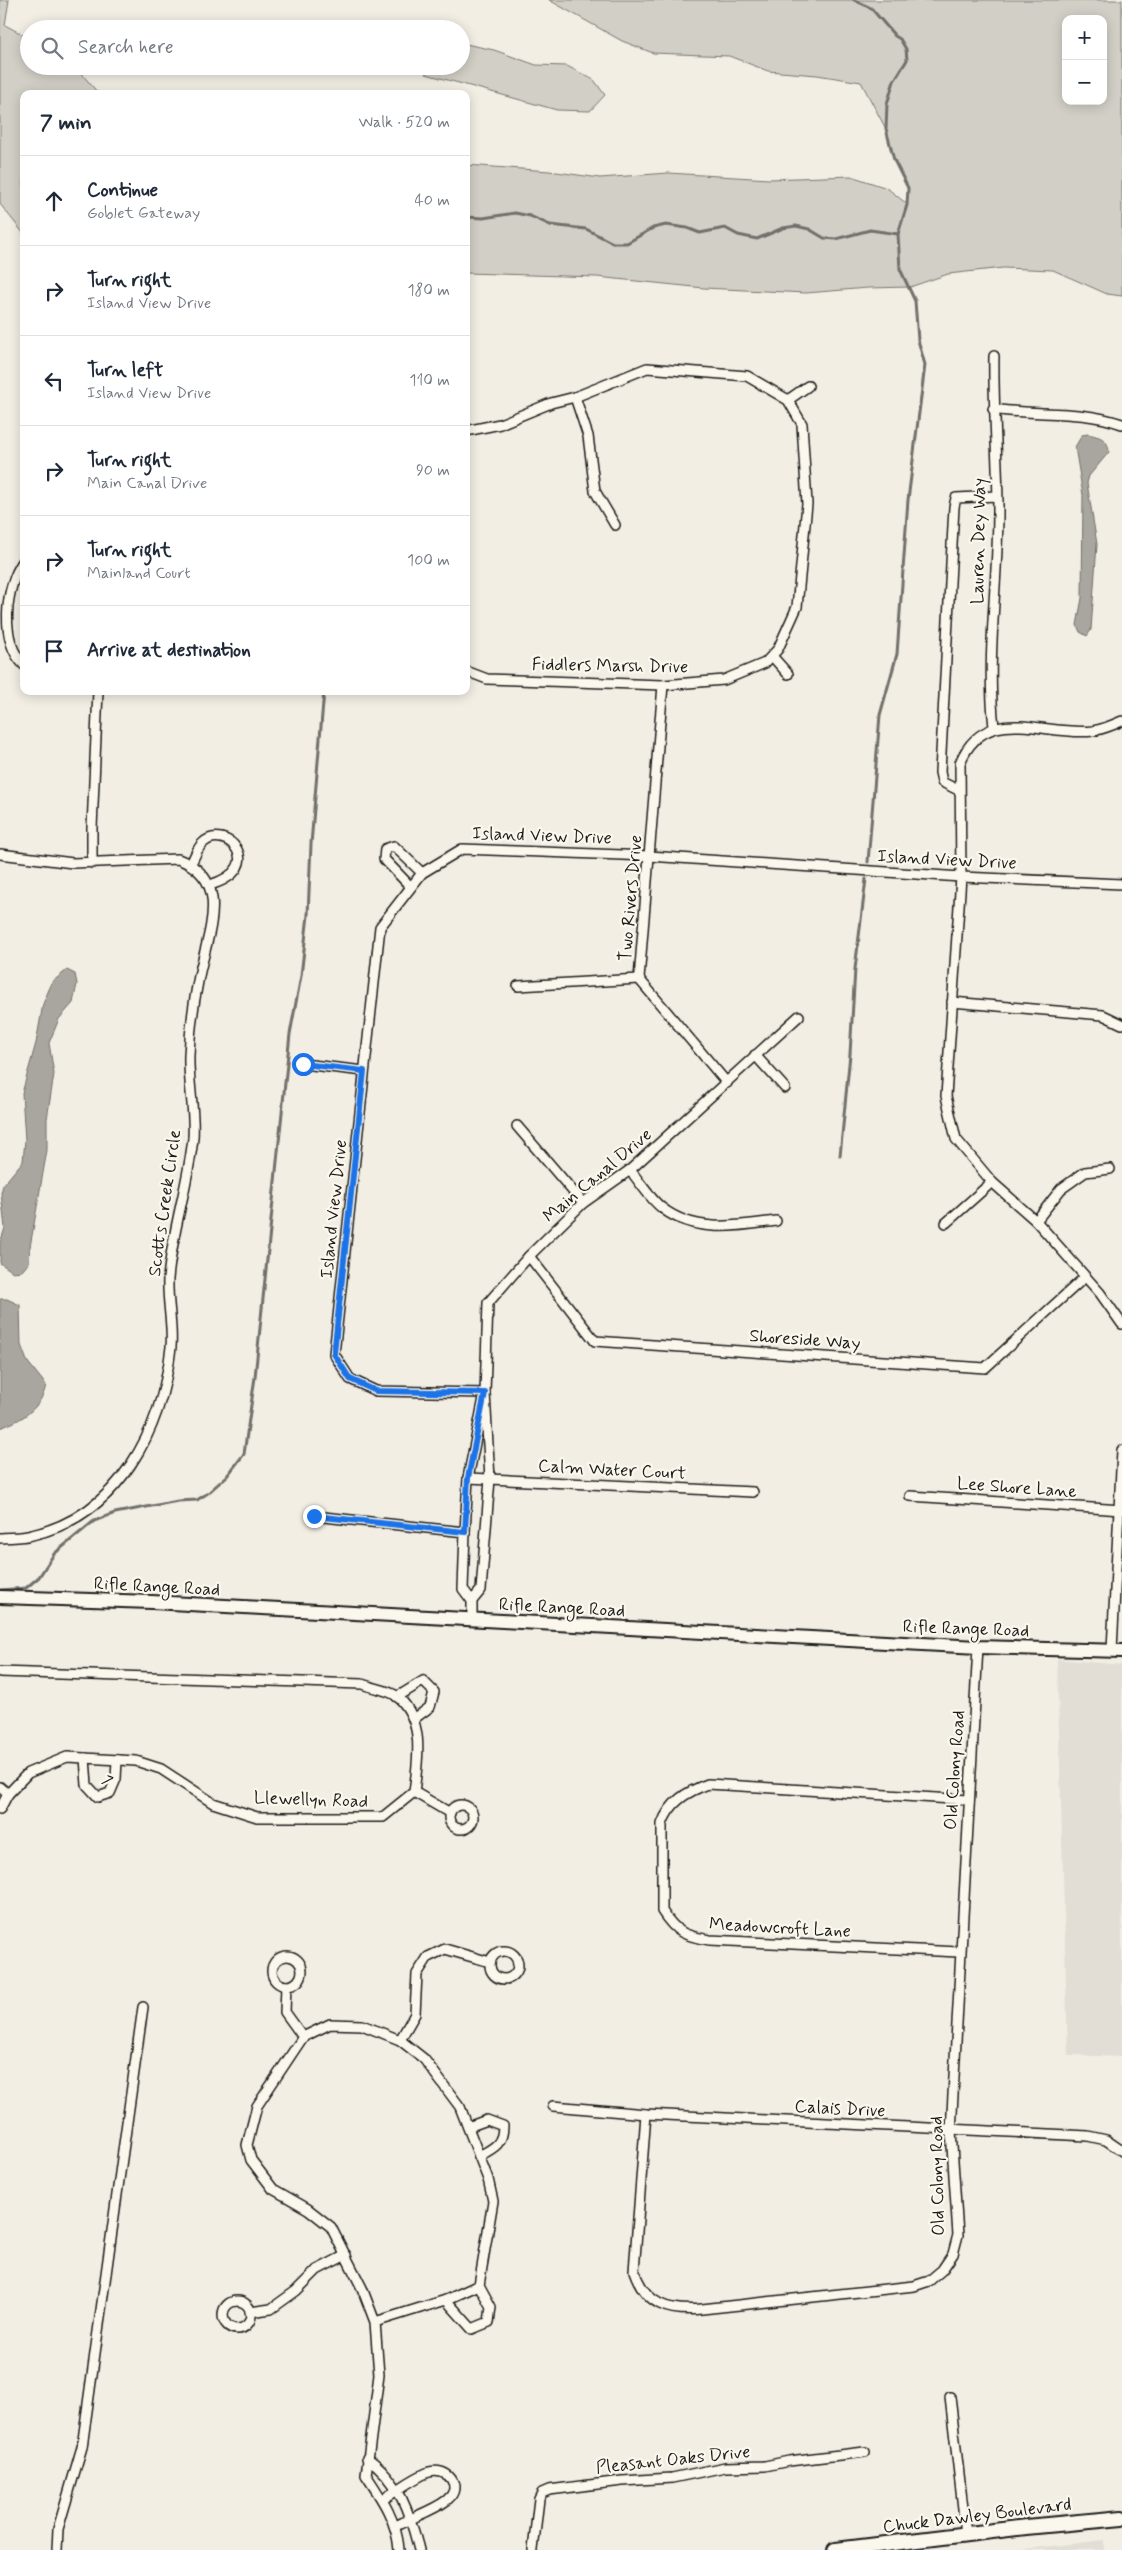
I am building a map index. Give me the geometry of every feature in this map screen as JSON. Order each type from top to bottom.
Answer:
[{"type":"main road","name":"Rifle Range Road","points":[[0,1597],[152,1602],[978,1647],[1117,1650]]},
{"type":"main road","name":"Chuck Dawley Boulevard","points":[[836,2550],[1122,2518]]},
{"type":"street","name":"Lauren Dey Way","points":[[994,356],[993,410],[997,496],[989,692],[994,728]]},
{"type":"street","name":"Fiddlers Marsh Drive","points":[[470,430],[500,424],[551,403],[575,398],[647,368],[747,376],[788,400],[802,424],[807,504],[797,607],[778,649],[765,663],[724,680],[663,685],[487,679],[470,673]]},
{"type":"street","points":[[788,400],[808,386]]},
{"type":"street","points":[[575,398],[588,436],[595,492],[615,525]]},
{"type":"street","points":[[993,410],[1047,411],[1105,418],[1122,424]]},
{"type":"street","points":[[958,790],[942,782],[940,772],[954,507],[956,498],[997,496]]},
{"type":"street","points":[[20,566],[12,579],[4,625],[4,638],[12,652],[20,661]]},
{"type":"street","points":[[772,656],[788,674]]},
{"type":"street","name":"Two Rivers Drive","points":[[663,685],[639,979],[727,1083]]},
{"type":"street","points":[[92,863],[98,695]]},
{"type":"street","points":[[1122,721],[1092,731],[1031,727],[994,728],[986,730],[966,748],[960,763],[958,790],[961,877],[946,1096],[956,1139],[992,1182],[1036,1220],[1122,1324]]},
{"type":"street","points":[[0,854],[92,863],[178,858],[202,872],[210,884],[228,879],[235,873],[239,856],[235,846],[220,838],[208,840],[198,850],[191,864]]},
{"type":"street","points":[[410,886],[384,859],[385,849],[394,846],[422,873]]},
{"type":"street","name":"Island View Drive","points":[[485,1393],[376,1391],[350,1379],[334,1354],[380,927],[422,873],[462,849],[649,856],[961,877],[1122,884]]},
{"type":"street","name":"Scotts Creek Circle","points":[[0,1538],[32,1536],[77,1518],[113,1490],[141,1451],[160,1405],[171,1346],[168,1281],[173,1237],[188,1179],[193,1136],[189,1055],[197,986],[213,904],[210,884]]},
{"type":"street","points":[[518,986],[639,979]]},
{"type":"street","points":[[952,1002],[1103,1015],[1122,1024]]},
{"type":"street","name":"Main Canal Drive","points":[[472,1601],[482,1590],[490,1479],[485,1393],[488,1303],[529,1256],[583,1203],[630,1170],[727,1083],[755,1054],[799,1016]]},
{"type":"street","points":[[755,1054],[784,1088]]},
{"type":"street","points":[[303,1064],[364,1071]]},
{"type":"street","points":[[517,1126],[583,1203]]},
{"type":"street","points":[[1036,1220],[1060,1189],[1085,1172],[1110,1169]]},
{"type":"street","points":[[630,1170],[662,1208],[694,1225],[734,1227],[776,1221]]},
{"type":"street","points":[[946,1223],[992,1182]]},
{"type":"street","name":"Shoreside Way","points":[[529,1256],[595,1341],[985,1368],[1085,1277]]},
{"type":"street","name":"Main Canal Drive","points":[[472,1620],[472,1601],[463,1588],[468,1478],[485,1393]]},
{"type":"street","points":[[1117,1650],[1122,1450]]},
{"type":"street","name":"Calm Water Court","points":[[468,1478],[753,1492]]},
{"type":"street","name":"Lee Shore Lane","points":[[910,1496],[1120,1510]]},
{"type":"street","points":[[314,1516],[465,1532]]},
{"type":"street","name":"Old Colony Road","points":[[646,2114],[634,2271],[639,2286],[665,2308],[680,2311],[914,2286],[929,2281],[942,2270],[953,2254],[958,2235],[951,2130],[978,1647]]},
{"type":"street","points":[[0,1672],[362,1684],[397,1696],[414,1719],[417,1724],[418,1760],[414,1792],[450,1813]]},
{"type":"street","points":[[397,1696],[423,1681],[434,1692],[430,1706],[414,1719]]},
{"type":"street","name":"Llewellyn Road","points":[[0,1809],[8,1794],[28,1773],[67,1757],[136,1761],[161,1769],[213,1803],[257,1817],[383,1817],[414,1792]]},
{"type":"street","name":"1","points":[[85,1758],[87,1785],[98,1798],[110,1793],[116,1779],[117,1760]]},
{"type":"street","name":"Meadowcroft Lane","points":[[960,1952],[710,1940],[681,1933],[669,1923],[662,1912],[662,1824],[667,1810],[678,1798],[708,1784],[969,1800]]},
{"type":"street","points":[[0,1787],[8,1794]]},
{"type":"street","points":[[400,2040],[415,2014],[417,1974],[428,1957],[445,1949],[490,1962]]},
{"type":"street","points":[[286,1986],[285,2012],[303,2037]]},
{"type":"street","points":[[57,2550],[58,2529],[82,2447],[143,2007]]},
{"type":"street","points":[[399,2550],[396,2526],[383,2499],[366,2475],[379,2375],[375,2322],[362,2288],[331,2227],[308,2209],[273,2188],[251,2160],[247,2145],[257,2106],[303,2037],[330,2024],[362,2025],[400,2040],[424,2059],[442,2080],[460,2107],[479,2156],[493,2201],[479,2284],[491,2307],[489,2322],[472,2329],[446,2300]]},
{"type":"street","name":"Calais Drive","points":[[553,2106],[646,2114],[1088,2136],[1106,2140],[1122,2151]]},
{"type":"street","points":[[468,2127],[487,2120],[503,2126],[503,2138],[495,2147],[479,2156]]},
{"type":"street","points":[[250,2312],[271,2310],[296,2291],[316,2270],[346,2255]]},
{"type":"street","points":[[375,2322],[446,2300],[479,2284]]},
{"type":"street","points":[[950,2397],[966,2534]]},
{"type":"street","name":"Pleasant Oaks Drive","points":[[534,2550],[539,2499],[542,2493],[549,2490],[622,2481],[672,2478],[725,2467],[765,2466],[789,2461],[865,2452]]},
{"type":"street","points":[[367,2458],[380,2467],[397,2491],[410,2518],[419,2550]]},
{"type":"street","points":[[383,2499],[427,2473],[438,2470],[447,2473],[455,2485],[453,2493],[447,2500],[396,2526]]},
{"type":"shaded area","points":[[0,0],[9,0],[5,25],[20,33],[20,75],[83,75],[96,90],[20,90],[20,229],[0,204]]},
{"type":"shaded area","points":[[549,0],[1122,0],[1122,296],[1107,294],[1053,270],[1003,268],[948,274],[910,287],[806,293],[704,288],[597,277],[470,273],[470,165],[549,171],[600,178],[668,173],[769,179],[851,176],[887,188],[907,204],[908,188],[894,160],[886,129],[861,82],[817,75],[768,71],[729,56],[653,53],[622,41]]},
{"type":"shaded area","points":[[470,45],[494,50],[536,65],[567,66],[594,80],[605,95],[590,111],[557,110],[430,75],[470,75]]},
{"type":"shaded area","points":[[1088,434],[1100,437],[1105,441],[1109,452],[1089,476],[1087,483],[1097,544],[1091,630],[1087,636],[1080,632],[1077,625],[1082,598],[1083,495],[1075,447],[1082,435]]},
{"type":"shaded area","points":[[67,970],[75,974],[77,984],[73,1003],[59,1019],[49,1043],[54,1074],[47,1119],[47,1150],[30,1247],[29,1263],[22,1271],[13,1272],[0,1263],[0,1243],[5,1228],[1,1193],[3,1185],[23,1161],[25,1140],[22,1093],[36,1043],[43,1004],[52,982]]},
{"type":"shaded area","points":[[0,1299],[7,1299],[20,1305],[21,1345],[27,1361],[46,1385],[40,1401],[35,1407],[23,1417],[0,1428]]},
{"type":"shaded area","points":[[1057,1659],[1122,1665],[1122,2057],[1068,2055]]},
{"type":"shaded area","points":[[1104,2540],[1104,2550],[1016,2550]]},
{"type":"waterway","points":[[854,0],[871,8],[895,36],[900,39],[906,49],[907,60],[894,81],[887,104],[886,129],[894,160],[908,188],[907,205],[898,234],[900,269],[915,301],[918,340],[925,365],[908,500],[897,654],[880,715],[868,862]]},
{"type":"waterway","points":[[470,217],[483,218],[515,213],[530,216],[550,225],[586,229],[613,243],[627,243],[653,228],[666,225],[687,228],[700,233],[725,228],[738,235],[757,239],[783,228],[796,226],[809,229],[824,238],[836,239],[870,230],[898,234]]},
{"type":"waterway","points":[[0,1590],[26,1588],[39,1577],[54,1554],[94,1521],[115,1513],[178,1501],[197,1500],[227,1476],[244,1454],[255,1377],[290,1034],[301,976],[308,915],[311,844],[324,695]]},
{"type":"waterway","points":[[840,1156],[850,1054],[855,969],[866,879]]},
{"type":"route","points":[[303,1064],[364,1071],[334,1354],[350,1379],[376,1391],[485,1393],[468,1478],[465,1532],[314,1516]]}]
